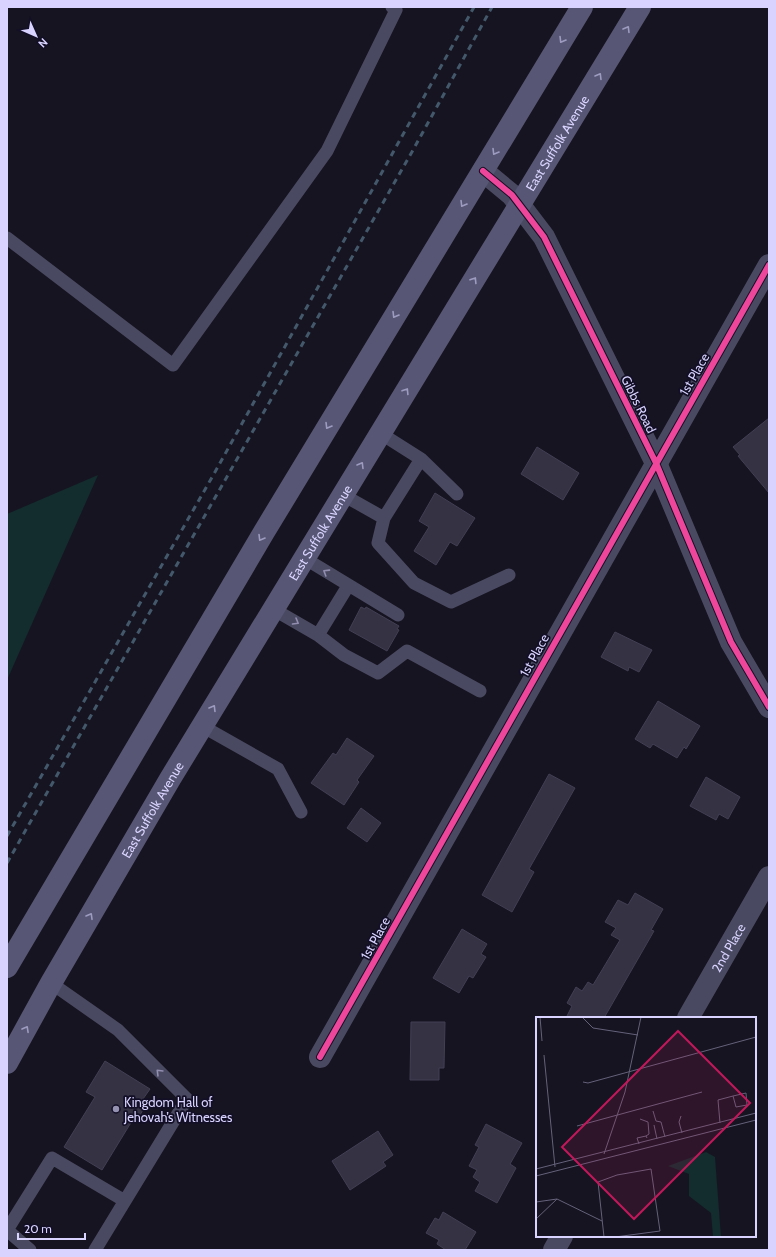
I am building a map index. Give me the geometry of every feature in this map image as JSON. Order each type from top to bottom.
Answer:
[{"type":"main road","points":[[7,967],[264,532],[582,7]]},
{"type":"main road","name":"East Suffolk Avenue","points":[[7,1063],[51,983],[202,726],[640,7]]},
{"type":"street","name":"Gibbs Road","points":[[483,171],[502,186],[520,204],[544,237],[558,263],[656,463],[730,642],[769,706]]},
{"type":"street","name":"1st Place","points":[[320,1057],[769,265]]},
{"type":"street","name":"2nd Place","points":[[689,1017],[769,877]]},
{"type":"street","points":[[554,1250],[561,1237]]},
{"type":"lane","points":[[7,238],[173,366],[327,151],[396,10],[392,7]]},
{"type":"lane","points":[[380,433],[421,459],[457,494]]},
{"type":"lane","points":[[421,459],[384,518],[378,543],[414,583],[451,602],[509,575]]},
{"type":"lane","points":[[343,495],[384,518]]},
{"type":"lane","points":[[304,558],[398,615]]},
{"type":"lane","points":[[318,635],[348,586]]},
{"type":"lane","points":[[274,609],[318,635],[344,655],[378,673],[406,651],[480,691]]},
{"type":"lane","points":[[202,726],[278,769],[301,812]]},
{"type":"lane","points":[[51,983],[118,1030],[187,1099],[95,1250]]},
{"type":"lane","points":[[30,1250],[7,1229],[52,1158],[125,1201]]},
{"type":"green space","points":[[98,475],[7,680],[7,514]]},
{"type":"building","points":[[769,418],[769,493],[738,456],[740,455],[733,447]]},
{"type":"building","points":[[537,447],[579,473],[563,500],[521,474]]},
{"type":"building","points":[[435,493],[475,518],[457,546],[450,542],[436,565],[414,551],[429,527],[419,521]]},
{"type":"building","points":[[361,607],[365,609],[366,607],[399,626],[397,629],[399,630],[387,651],[349,630]]},
{"type":"building","points":[[615,632],[652,650],[639,672],[629,667],[628,671],[601,657]]},
{"type":"building","points":[[658,701],[700,726],[686,749],[684,747],[677,758],[653,744],[650,748],[635,739]]},
{"type":"building","points":[[347,738],[374,756],[357,780],[359,782],[344,805],[311,783],[333,753],[336,755]]},
{"type":"building","points":[[549,774],[575,788],[529,869],[534,872],[512,912],[482,895]]},
{"type":"building","points":[[706,777],[740,797],[728,819],[719,814],[716,820],[690,806]]},
{"type":"building","points":[[361,808],[381,823],[367,842],[347,828]]},
{"type":"building","points":[[635,893],[663,909],[651,930],[654,931],[605,1017],[566,1017],[572,1006],[567,1003],[576,987],[582,991],[588,982],[593,985],[620,940],[611,935],[616,928],[605,922],[618,900],[628,905]]},
{"type":"building","points":[[462,929],[487,944],[481,954],[486,957],[473,978],[469,976],[459,993],[433,978]]},
{"type":"building","points":[[411,1022],[445,1022],[444,1068],[439,1068],[439,1080],[410,1080]]},
{"type":"building","name":"Kingdom Hall of Jehovah’s Witnesses","points":[[105,1061],[150,1089],[143,1099],[148,1102],[138,1118],[135,1116],[102,1170],[64,1147],[95,1097],[86,1092]]},
{"type":"building","points":[[486,1124],[522,1143],[510,1164],[516,1168],[497,1203],[475,1191],[480,1182],[473,1177],[477,1170],[469,1166],[479,1147],[475,1145]]},
{"type":"building","points":[[378,1131],[393,1155],[383,1162],[386,1166],[350,1190],[332,1161]]},
{"type":"building","points":[[443,1212],[476,1232],[465,1250],[446,1250],[437,1244],[439,1240],[426,1233],[435,1218],[439,1220]]},
{"type":"railway","points":[[7,836],[215,472],[474,7]]},
{"type":"railway","points":[[7,863],[413,150],[492,7]]},
{"type":"cycle path","points":[[483,171],[512,195],[544,237],[656,463],[731,642],[769,707]]},
{"type":"cycle path","points":[[320,1057],[769,265]]},
{"type":"place","name":"Kingdom Hall of Jehovah’s Witnesses","points":[[116,1109]]}]
